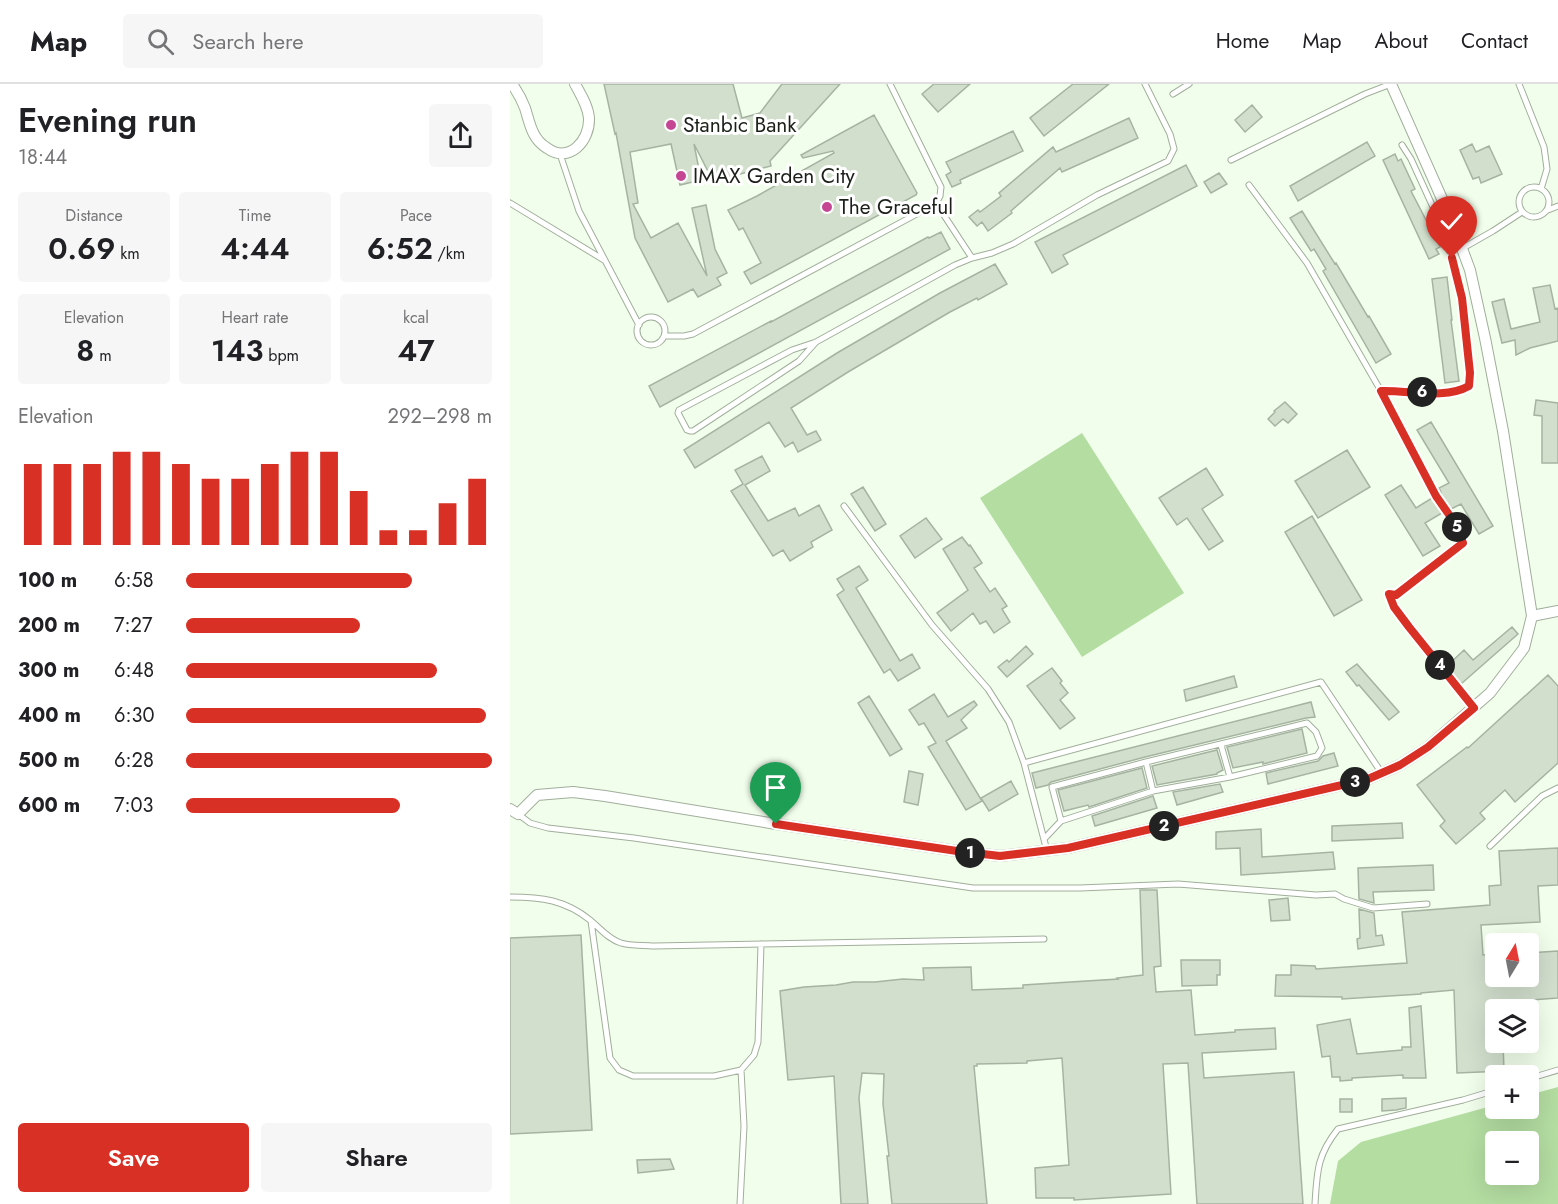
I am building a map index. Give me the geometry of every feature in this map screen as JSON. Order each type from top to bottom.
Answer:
[{"type":"street","points":[[512,84],[525,106],[535,137],[547,149],[560,153],[576,150],[588,131],[589,118],[586,105],[575,84]]},
{"type":"street","points":[[514,812],[537,795],[573,792],[1000,856],[1068,848],[1368,779],[1400,765],[1428,747],[1490,693],[1524,648],[1532,616],[1498,408],[1470,270],[1451,219],[1391,84]]},
{"type":"street","points":[[1532,616],[1558,611]]},
{"type":"lane","points":[[665,336],[693,334],[934,207],[940,196],[941,187],[890,84]]},
{"type":"lane","points":[[816,342],[799,361],[693,431],[687,429],[678,413],[679,410],[792,350],[816,342],[955,266],[1013,244],[1097,195],[1168,161],[1174,148],[1170,134],[1145,84]]},
{"type":"lane","points":[[1173,94],[1189,84]]},
{"type":"lane","points":[[1231,160],[1365,94],[1391,84]]},
{"type":"lane","points":[[1519,84],[1544,147],[1547,169],[1541,189]]},
{"type":"lane","points":[[1381,391],[1446,394],[1469,386],[1470,373],[1462,298],[1452,258],[1412,159],[1402,145]]},
{"type":"lane","points":[[560,153],[579,211],[639,325],[639,338],[650,345],[659,343],[665,336],[665,327],[655,318],[646,319],[639,325]]},
{"type":"lane","points":[[1249,185],[1307,263],[1381,391],[1436,496],[1457,526],[1463,543],[1396,595],[1389,594],[1394,607],[1474,708]]},
{"type":"lane","points":[[1548,210],[1549,198],[1541,189],[1529,188],[1520,195],[1519,207],[1522,212],[1532,218],[1539,217],[1558,206]]},
{"type":"lane","points":[[510,203],[604,260]]},
{"type":"lane","points":[[936,203],[972,258]]},
{"type":"lane","points":[[1463,248],[1522,212]]},
{"type":"lane","points":[[844,506],[932,626],[988,689],[1009,722],[1024,763],[1047,851]]},
{"type":"lane","points":[[1024,763],[1321,682],[1382,773]]},
{"type":"lane","points":[[1044,839],[1060,821],[1153,791],[1230,777],[1317,756],[1322,748],[1316,732],[1307,723],[1052,787],[1060,821]]},
{"type":"lane","points":[[1221,745],[1230,777]]},
{"type":"lane","points":[[1146,762],[1153,791]]},
{"type":"lane","points":[[1490,846],[1542,796],[1558,788]]},
{"type":"lane","points":[[514,812],[530,823],[548,828],[634,838],[973,888],[1080,888],[1178,884],[1316,895],[1335,894],[1373,908],[1426,904]]},
{"type":"lane","points":[[510,897],[538,898],[562,903],[574,908],[606,935],[621,943],[654,946],[1044,939]]},
{"type":"lane","points":[[591,921],[610,1059],[619,1070],[633,1076],[714,1076],[741,1070],[754,1055],[758,1042],[761,944]]},
{"type":"lane","points":[[740,1204],[744,1126],[741,1070]]},
{"type":"lane","points":[[1539,1076],[1558,1070]]},
{"type":"lane","points":[[1315,1204],[1319,1160],[1327,1143],[1338,1129],[1485,1093]]},
{"type":"green space","points":[[1082,433],[1184,593],[1082,657],[980,498]]},
{"type":"green space","points":[[1558,1087],[1558,1204],[1330,1204],[1338,1161],[1361,1142],[1485,1108],[1485,1119],[1539,1119],[1539,1092]]},
{"type":"building","points":[[604,84],[733,84],[742,118],[760,113],[782,84],[840,84],[770,161],[771,166],[713,181],[694,144],[701,180],[680,185],[671,144],[630,152],[638,203],[633,204],[651,238],[678,223],[707,276],[692,208],[706,205],[715,249],[727,273],[717,278],[721,285],[698,297],[693,289],[668,302],[635,238],[616,133]]},
{"type":"building","points":[[934,84],[970,84],[938,112],[922,94]]},
{"type":"building","points":[[1073,84],[1109,84],[1044,136],[1030,118]]},
{"type":"building","points":[[1252,105],[1262,117],[1245,132],[1235,120]]},
{"type":"building","points":[[874,115],[917,193],[916,195],[751,284],[744,272],[761,263],[743,228],[739,230],[728,210],[834,153],[833,151],[803,158],[801,155]]},
{"type":"building","points":[[1129,118],[1138,138],[1062,172],[1060,168],[1011,211],[1012,213],[988,231],[982,222],[977,226],[969,217],[978,210],[980,212],[1001,196],[999,193],[1053,147],[1056,152]]},
{"type":"building","points":[[1013,131],[1023,151],[960,180],[961,183],[952,187],[946,175],[951,172],[946,162]]},
{"type":"building","points":[[1367,142],[1375,156],[1298,201],[1290,186]]},
{"type":"building","points":[[1472,144],[1476,152],[1489,146],[1502,174],[1481,183],[1479,177],[1473,179],[1460,150]]},
{"type":"building","points":[[1395,154],[1398,161],[1401,159],[1415,189],[1411,191],[1440,247],[1436,249],[1439,254],[1429,259],[1383,160]]},
{"type":"building","points":[[1186,165],[1197,186],[1063,255],[1068,264],[1052,273],[1035,242]]},
{"type":"building","points":[[1219,173],[1227,184],[1211,193],[1204,182]]},
{"type":"building","points":[[1302,211],[1391,354],[1376,363],[1323,271],[1326,269],[1314,249],[1311,251],[1290,218]]},
{"type":"building","points":[[941,232],[950,249],[660,407],[649,386]]},
{"type":"building","points":[[995,264],[1007,284],[950,312],[791,408],[807,435],[816,431],[821,440],[798,452],[793,442],[785,447],[769,422],[695,468],[684,450],[837,353]]},
{"type":"building","points":[[1447,277],[1459,381],[1445,383],[1432,279]]},
{"type":"building","points":[[1550,285],[1555,309],[1558,308],[1558,341],[1530,348],[1516,355],[1515,340],[1502,343],[1492,302],[1504,299],[1511,329],[1540,322],[1533,288]]},
{"type":"building","points":[[1536,400],[1558,403],[1558,463],[1542,463],[1542,416],[1534,415]]},
{"type":"building","points":[[1285,402],[1297,414],[1288,423],[1283,419],[1275,426],[1268,419]]},
{"type":"building","points":[[1431,422],[1493,526],[1479,534],[1461,504],[1451,509],[1440,493],[1439,488],[1449,483],[1417,430]]},
{"type":"building","points":[[1347,450],[1370,487],[1318,518],[1295,481]]},
{"type":"building","points":[[762,456],[770,471],[745,485],[768,521],[795,508],[799,516],[819,505],[832,530],[811,542],[813,547],[790,561],[783,550],[773,556],[731,491],[743,484],[735,470]]},
{"type":"building","points":[[1206,468],[1223,495],[1202,509],[1223,541],[1209,550],[1187,518],[1177,525],[1159,498]]},
{"type":"building","points":[[1401,485],[1416,508],[1432,498],[1442,513],[1425,523],[1440,546],[1423,556],[1385,495]]},
{"type":"building","points":[[863,487],[886,524],[875,531],[851,494]]},
{"type":"building","points":[[1312,516],[1362,600],[1334,616],[1285,532]]},
{"type":"building","points":[[926,518],[942,539],[915,558],[900,536]]},
{"type":"building","points":[[962,537],[982,563],[974,568],[990,592],[995,588],[1007,606],[1002,609],[1010,622],[994,633],[986,621],[980,624],[973,613],[951,631],[937,613],[968,590],[943,549]]},
{"type":"building","points":[[859,566],[868,580],[856,588],[900,661],[912,654],[920,668],[898,681],[890,669],[884,673],[837,595],[844,590],[837,579]]},
{"type":"building","points":[[1512,627],[1518,634],[1461,684],[1447,666],[1464,650],[1473,660]]},
{"type":"building","points":[[1026,646],[1033,654],[1007,677],[998,667],[1007,660],[1009,662]]},
{"type":"building","points":[[1357,664],[1399,712],[1389,720],[1346,672]]},
{"type":"building","points":[[1052,668],[1068,693],[1060,700],[1075,718],[1060,729],[1027,686]]},
{"type":"building","points":[[1548,675],[1558,686],[1558,763],[1515,802],[1505,790],[1480,813],[1485,819],[1456,844],[1440,826],[1445,821],[1417,785],[1468,748]]},
{"type":"building","points":[[1234,676],[1237,687],[1186,701],[1184,690]]},
{"type":"building","points":[[934,694],[948,717],[974,701],[977,705],[961,720],[967,728],[946,741],[982,801],[966,810],[928,747],[936,743],[924,723],[919,725],[909,710]]},
{"type":"building","points":[[869,696],[902,749],[890,756],[858,703]]},
{"type":"building","points":[[1311,702],[1315,717],[1145,757],[1036,788],[1032,773]]},
{"type":"building","points":[[1302,729],[1307,753],[1263,764],[1263,762],[1233,768],[1227,747]]},
{"type":"building","points":[[1217,750],[1223,770],[1217,774],[1157,785],[1152,766]]},
{"type":"building","points":[[1334,753],[1338,766],[1268,784],[1266,773],[1318,761],[1323,756]]},
{"type":"building","points":[[1142,768],[1147,788],[1089,807],[1088,805],[1064,811],[1058,790]]},
{"type":"building","points":[[909,771],[923,774],[918,805],[904,802]]},
{"type":"building","points":[[1011,781],[1018,794],[989,811],[981,798]]},
{"type":"building","points":[[1220,784],[1223,792],[1177,805],[1173,792]]},
{"type":"building","points":[[1153,796],[1157,808],[1095,826],[1092,816]]},
{"type":"building","points":[[1402,823],[1403,838],[1332,841],[1332,826]]},
{"type":"building","points":[[1261,829],[1262,857],[1333,852],[1335,869],[1241,875],[1240,848],[1216,849],[1216,832]]},
{"type":"building","points":[[1558,848],[1558,885],[1538,886],[1540,922],[1481,925],[1483,955],[1485,955],[1485,987],[1539,987],[1539,952],[1558,951],[1558,998],[1485,999],[1485,1053],[1503,1053],[1504,1065],[1485,1065],[1485,1072],[1457,1073],[1454,990],[1342,999],[1342,997],[1275,996],[1276,975],[1291,975],[1291,965],[1315,966],[1316,969],[1407,963],[1402,912],[1490,905],[1489,886],[1501,885],[1499,851]]},
{"type":"building","points":[[1433,865],[1434,890],[1373,892],[1374,903],[1359,899],[1358,868]]},
{"type":"building","points":[[1140,890],[1157,890],[1161,966],[1154,967],[1156,992],[1191,990],[1195,1035],[1275,1028],[1276,1049],[1202,1053],[1204,1078],[1294,1072],[1303,1204],[1197,1204],[1188,1063],[1163,1064],[1171,1194],[1074,1200],[1074,1198],[1036,1198],[1035,1168],[1069,1165],[1062,1058],[1027,1061],[1027,1063],[977,1064],[974,1066],[987,1204],[892,1204],[883,1104],[884,1074],[862,1073],[859,1098],[868,1204],[841,1204],[834,1076],[788,1080],[780,991],[853,982],[924,980],[923,968],[971,967],[972,990],[1023,988],[1023,985],[1118,979],[1143,975]]},
{"type":"building","points":[[1288,898],[1290,920],[1271,921],[1269,900]]},
{"type":"building","points":[[1359,909],[1374,913],[1376,936],[1382,935],[1384,945],[1358,949]]},
{"type":"building","points":[[581,935],[592,1130],[510,1134],[510,938]]},
{"type":"building","points":[[1181,960],[1220,960],[1217,985],[1182,986]]},
{"type":"building","points":[[1421,1006],[1426,1078],[1403,1078],[1403,1075],[1352,1078],[1352,1080],[1340,1081],[1340,1077],[1332,1077],[1330,1056],[1322,1057],[1317,1025],[1350,1019],[1357,1054],[1402,1050],[1402,1047],[1411,1047],[1409,1008]]},
{"type":"building","points":[[1406,1098],[1406,1108],[1382,1111],[1382,1099]]},
{"type":"building","points":[[1340,1099],[1352,1099],[1352,1112],[1340,1112]]},
{"type":"building","points":[[670,1159],[674,1169],[638,1173],[637,1160]]},
{"type":"place","name":"Stanbic Bank","points":[[671,125]]},
{"type":"place","name":"IMAX Garden City","points":[[681,176]]},
{"type":"place","name":"The Graceful","points":[[827,207]]},
{"type":"route","points":[[776,824],[957,851],[1000,856],[1027,854],[1068,848],[1368,779],[1400,765],[1428,747],[1474,708],[1394,607],[1389,594],[1396,595],[1463,543],[1457,526],[1436,496],[1381,391],[1446,394],[1469,386],[1470,373],[1462,298],[1452,258]]}]
